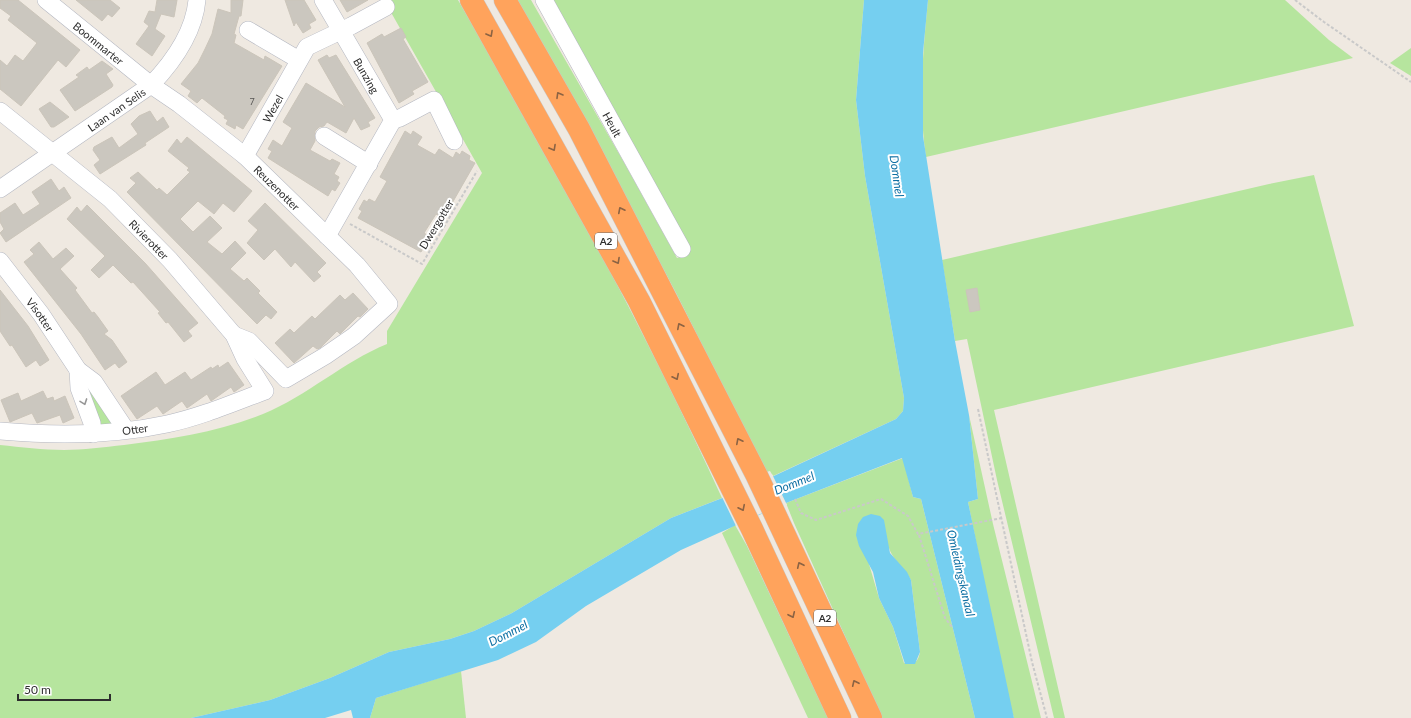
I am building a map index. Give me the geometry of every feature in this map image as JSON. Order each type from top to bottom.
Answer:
[{"type":"highway","name":"A2","points":[[471,0],[639,301],[752,529],[840,718]]},
{"type":"highway","name":"A2","points":[[505,0],[579,129],[757,476],[871,718]]},
{"type":"street","name":"Boommarter","points":[[46,0],[151,85]]},
{"type":"street","name":"Laan van Selis","points":[[0,190],[151,85],[165,71],[188,32],[196,9],[197,0]]},
{"type":"street","name":"Bunzing","points":[[323,0],[393,120]]},
{"type":"street","name":"Heult","points":[[544,0],[682,249]]},
{"type":"street","points":[[340,30],[351,26],[386,7]]},
{"type":"street","points":[[248,30],[299,60]]},
{"type":"street","name":"Wezel","points":[[245,156],[307,46],[340,30]]},
{"type":"street","name":"Reuzenotter","points":[[151,85],[180,104],[245,156],[357,264],[389,304],[354,336],[325,356],[286,379]]},
{"type":"street","points":[[327,236],[393,120],[400,118],[434,100],[454,141]]},
{"type":"street","name":"Rivierotter","points":[[0,111],[54,153],[115,204],[170,260],[234,335],[244,359],[265,391]]},
{"type":"street","points":[[324,136],[369,164]]},
{"type":"street","name":"Visotter","points":[[0,261],[41,314],[78,370],[94,382],[126,430]]},
{"type":"street","name":"Rivierotter","points":[[234,335],[249,341],[286,379]]},
{"type":"street","name":"Visotter","points":[[78,370],[79,388],[92,423],[93,434]]},
{"type":"street","name":"Otter","points":[[0,432],[42,435],[93,434],[167,424],[209,413],[265,391]]},
{"type":"path","points":[[1295,0],[1330,27],[1411,82]]},
{"type":"path","name":"Dwergotter","points":[[338,217],[422,264],[477,171]]},
{"type":"path","points":[[978,409],[1032,662],[1047,718]]},
{"type":"path","points":[[795,499],[801,513],[816,520],[881,499],[908,516],[918,534],[945,618],[952,627]]},
{"type":"path","points":[[918,534],[1002,518]]},
{"type":"green space","points":[[384,0],[458,0],[563,184],[629,308],[722,498],[671,518],[512,613],[474,631],[450,639],[389,652],[330,678],[270,700],[191,718],[0,718],[0,445],[48,450],[71,450],[159,440],[229,426],[263,414],[295,398],[355,360],[387,344],[387,331],[482,173]]},
{"type":"green space","points":[[515,0],[531,0],[677,258],[688,254],[551,0],[864,0],[856,100],[865,176],[904,398],[903,411],[896,419],[773,476],[770,471],[766,472],[676,293],[617,181]]},
{"type":"green space","points":[[928,0],[1285,0],[1329,40],[1353,58],[926,157],[922,118],[922,78]]},
{"type":"green space","points":[[1411,48],[1411,76],[1390,63]]},
{"type":"green space","points":[[1314,175],[1354,326],[994,410],[1065,718],[1054,718],[997,480],[967,339],[955,341],[942,260],[1269,184]]},
{"type":"green space","points":[[86,379],[116,423],[97,427]]},
{"type":"green space","points":[[969,415],[993,524],[1041,718],[1014,718],[1007,694],[968,502],[978,499]]},
{"type":"green space","points":[[903,458],[913,497],[921,499],[975,718],[882,718],[786,503]],"holes":[[[889,548],[911,580],[920,652],[917,661],[910,664],[904,663],[893,627],[879,598],[869,564]]]},
{"type":"green space","points":[[735,525],[747,546],[828,718],[808,718],[722,533]]},
{"type":"green space","points":[[461,671],[466,718],[370,718],[376,698]]},
{"type":"water","points":[[864,0],[928,0],[923,53],[923,136],[955,341],[969,415],[978,499],[968,502],[1014,718],[975,718],[921,499],[913,497],[902,458],[786,503],[681,550],[586,606],[536,642],[498,660],[376,698],[370,718],[353,718],[351,710],[325,718],[191,718],[270,700],[330,678],[389,652],[450,639],[474,631],[512,613],[671,518],[748,488],[896,419],[903,411],[904,398],[865,176],[856,100]]},
{"type":"water","points":[[871,514],[880,516],[884,520],[890,553],[907,572],[911,580],[920,652],[915,664],[905,664],[893,627],[879,598],[873,572],[859,546],[856,535],[858,524],[863,517]]},
{"type":"pier","points":[[772,474],[787,505],[760,514],[736,526],[722,497]]},
{"type":"building","points":[[0,0],[18,0],[80,50],[66,67],[58,60],[21,106],[0,89],[0,60],[7,66],[15,55],[23,61],[37,43],[8,20],[11,16],[0,8]]},
{"type":"building","points":[[76,0],[110,0],[120,8],[112,17],[108,14],[102,21]]},
{"type":"building","points":[[157,0],[177,0],[174,17],[161,14],[155,29],[165,36],[152,56],[136,44],[149,26],[144,22],[149,11],[155,12]]},
{"type":"building","points":[[231,0],[243,0],[241,16],[239,16],[234,34],[236,35],[234,43],[264,60],[265,56],[282,66],[243,129],[236,125],[235,129],[226,124],[228,120],[224,118],[225,116],[202,98],[197,103],[188,96],[191,91],[181,84],[198,63],[205,49],[212,34],[218,9],[231,13]]},
{"type":"building","points":[[285,0],[304,0],[316,20],[309,24],[311,28],[303,33],[296,22],[294,26]]},
{"type":"building","points":[[340,0],[368,0],[347,12]]},
{"type":"building","points":[[401,28],[406,37],[403,39],[428,82],[412,91],[414,94],[399,103],[367,43],[382,34],[384,37]]},
{"type":"building","points":[[327,55],[329,58],[336,55],[375,118],[368,122],[370,126],[361,130],[354,118],[346,133],[327,122],[324,126],[319,127],[315,131],[315,141],[310,150],[330,161],[332,159],[340,163],[334,174],[339,177],[337,181],[340,183],[335,191],[332,189],[328,196],[268,158],[272,151],[268,149],[273,140],[282,146],[292,128],[283,122],[306,83],[345,107],[318,60]]},
{"type":"building","points":[[102,61],[113,69],[106,74],[113,85],[112,87],[75,111],[60,90],[79,77],[76,75],[87,67],[89,70]]},
{"type":"building","points":[[50,102],[69,117],[54,127],[51,127],[39,109]]},
{"type":"building","points":[[150,111],[157,122],[163,117],[169,127],[145,143],[146,145],[100,174],[94,165],[100,160],[93,150],[94,147],[112,137],[119,148],[138,134],[131,124],[139,116]]},
{"type":"building","points":[[405,131],[411,135],[413,131],[422,137],[417,145],[435,155],[439,149],[453,158],[456,152],[460,155],[462,151],[470,156],[469,160],[475,163],[443,219],[436,214],[424,233],[433,239],[428,247],[425,245],[421,252],[358,218],[362,211],[359,209],[364,200],[367,202],[369,199],[375,202],[387,181],[380,177]]},
{"type":"building","points":[[187,137],[252,191],[234,212],[223,203],[214,214],[198,201],[180,219],[193,232],[210,216],[222,228],[207,242],[222,254],[235,241],[246,253],[230,269],[244,281],[247,278],[260,291],[258,293],[277,312],[271,319],[266,315],[257,324],[127,192],[136,183],[130,178],[138,172],[157,190],[159,188],[167,195],[190,172],[187,170],[189,168],[168,151],[177,139],[181,144]]},
{"type":"building","points":[[51,179],[59,191],[64,187],[71,198],[6,242],[0,233],[4,229],[0,222],[0,213],[15,203],[23,215],[40,204],[32,192]]},
{"type":"building","points":[[265,203],[326,263],[317,272],[321,276],[314,282],[295,262],[291,267],[275,249],[264,260],[247,243],[258,230],[248,221]]},
{"type":"building","points":[[87,205],[145,263],[198,323],[188,331],[192,336],[184,342],[168,322],[166,323],[158,313],[160,312],[133,282],[131,283],[113,265],[99,278],[91,270],[105,256],[67,219],[77,207],[81,212]]},
{"type":"building","points":[[39,242],[53,259],[66,248],[74,256],[60,269],[77,288],[75,290],[92,313],[94,312],[98,317],[108,331],[104,334],[112,340],[127,362],[119,368],[115,363],[105,370],[81,334],[24,262],[34,254],[30,250]]},
{"type":"building","points":[[977,288],[980,310],[970,312],[966,290]]},
{"type":"building","points":[[0,290],[28,326],[49,360],[40,366],[36,360],[26,367],[12,345],[10,346],[0,331]]},
{"type":"building","points":[[353,293],[368,309],[360,317],[358,316],[340,334],[337,331],[320,348],[317,349],[313,346],[294,363],[275,343],[290,329],[294,333],[312,316],[315,319],[340,295],[345,300]]},
{"type":"building","points":[[228,362],[244,385],[234,392],[231,387],[211,401],[207,394],[187,408],[182,401],[163,414],[157,406],[137,419],[121,396],[156,372],[165,385],[185,372],[191,380],[211,367],[212,369],[218,365],[219,368]]},
{"type":"building","points":[[43,391],[47,399],[53,397],[54,401],[65,396],[74,418],[63,423],[60,415],[37,423],[32,413],[10,422],[1,400],[18,393],[21,401]]},
{"type":"water label","name":"Dommel","points":[[897,176]]},
{"type":"water label","name":"Dommel","points":[[794,483]]},
{"type":"water label","name":"Omleidingskanaal","points":[[961,573]]},
{"type":"water label","name":"Dommel","points":[[508,633]]}]
